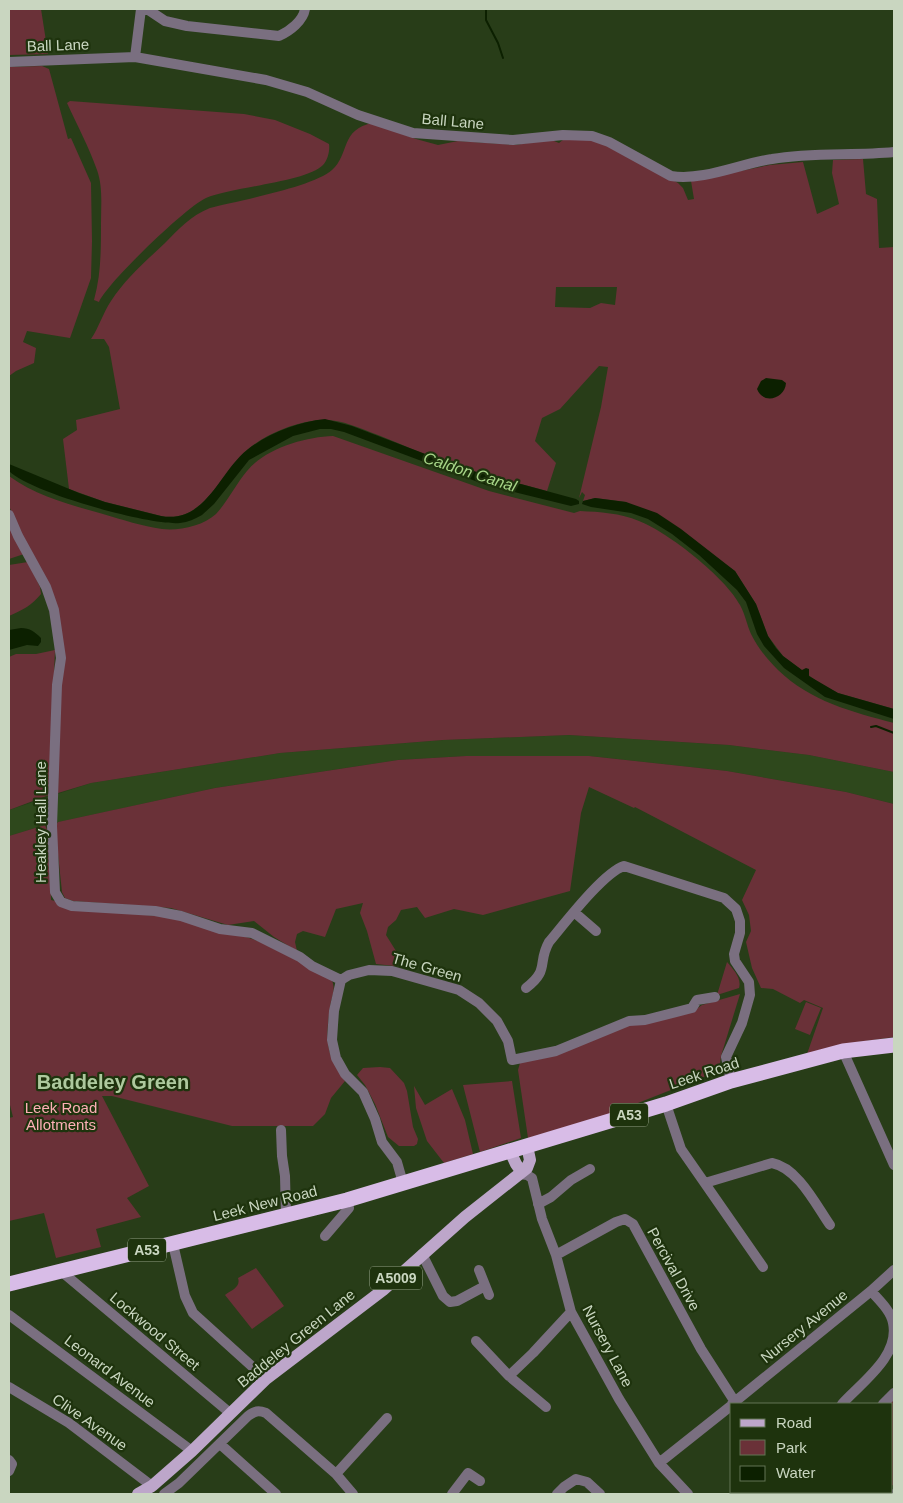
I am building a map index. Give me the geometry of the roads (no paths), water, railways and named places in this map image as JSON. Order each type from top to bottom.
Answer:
[{"type":"highway","name":"Leek Road","points":[[527,1146],[666,1104],[731,1081],[844,1051],[894,1045]]},
{"type":"highway","name":"Leek New Road","points":[[9,1284],[347,1200],[527,1146]]},
{"type":"main road","points":[[510,1151],[520,1172],[527,1168],[530,1160],[527,1146]]},
{"type":"main road","name":"Baddeley Green Lane","points":[[138,1494],[152,1486],[192,1451],[266,1379],[383,1290],[422,1254],[520,1172]]},
{"type":"street","points":[[135,57],[141,9]]},
{"type":"street","points":[[147,9],[165,20],[187,26],[278,36],[288,32],[304,16],[305,9]]},
{"type":"street","name":"Ball Lane","points":[[9,62],[135,57],[266,80],[307,92],[358,114],[414,133],[513,140],[563,134],[592,136],[609,142],[671,176],[680,178],[709,174],[773,158],[894,152]]},
{"type":"street","name":"Heakley Hall Lane","points":[[9,515],[18,536],[46,587],[54,610],[61,658],[57,685],[52,826],[55,892],[61,902],[72,906],[155,911],[181,916],[220,929],[252,933],[341,980]]},
{"type":"street","points":[[526,988],[537,979],[542,968],[545,949],[574,912],[617,868],[624,866],[724,898],[736,908],[740,921],[740,933],[734,954],[735,961],[749,982],[750,995],[742,1023],[726,1057],[731,1081]]},
{"type":"street","points":[[574,912],[596,930]]},
{"type":"street","name":"The Green","points":[[341,980],[349,975],[369,970],[392,971],[459,990],[479,1003],[497,1022],[508,1041],[512,1060],[556,1051],[629,1020],[645,1020],[683,1011],[692,1008],[698,1000],[714,997]]},
{"type":"street","points":[[341,980],[332,1025],[332,1040],[336,1058],[345,1074],[363,1092],[382,1142],[398,1162],[403,1183]]},
{"type":"street","points":[[844,1051],[890,1148],[894,1165]]},
{"type":"street","points":[[666,1104],[681,1149],[763,1267]]},
{"type":"street","points":[[283,1134],[282,1156],[285,1176],[286,1215]]},
{"type":"street","points":[[705,1183],[772,1163],[779,1164],[795,1175],[830,1225]]},
{"type":"street","points":[[538,1204],[590,1169]]},
{"type":"street","name":"Nursery Lane","points":[[520,1172],[532,1178],[542,1219],[556,1255],[571,1312],[612,1390],[659,1463],[688,1494]]},
{"type":"street","points":[[325,1236],[349,1208],[347,1200]]},
{"type":"street","name":"Percival Drive","points":[[556,1255],[616,1222],[625,1219],[633,1224],[730,1403]]},
{"type":"street","points":[[173,1244],[185,1296],[193,1313],[266,1379]]},
{"type":"street","points":[[422,1254],[443,1296],[450,1302],[487,1290],[479,1270]]},
{"type":"street","name":"Nursery Avenue","points":[[733,1403],[894,1270]]},
{"type":"street","name":"Lockwood Street","points":[[62,1272],[233,1410],[246,1417]]},
{"type":"street","points":[[843,1403],[859,1385],[878,1369],[888,1354],[894,1338],[894,1321],[886,1308],[871,1291]]},
{"type":"street","points":[[509,1376],[571,1312]]},
{"type":"street","name":"Leonard Avenue","points":[[9,1315],[192,1451]]},
{"type":"street","points":[[476,1341],[509,1376],[546,1407]]},
{"type":"street","name":"Clive Avenue","points":[[9,1387],[69,1423],[152,1486]]},
{"type":"street","points":[[884,1403],[894,1393]]},
{"type":"street","name":"Nursery Avenue","points":[[659,1463],[730,1406]]},
{"type":"street","points":[[164,1494],[179,1483],[246,1417],[260,1411],[266,1413],[336,1474],[353,1494]]},
{"type":"street","points":[[336,1474],[386,1418]]},
{"type":"street","points":[[220,1444],[276,1494]]},
{"type":"street","points":[[9,1460],[12,1464],[9,1471]]},
{"type":"street","points":[[452,1494],[468,1472],[480,1482]]},
{"type":"street","points":[[557,1494],[576,1479],[586,1482],[600,1494]]},
{"type":"water","points":[[766,378],[782,380],[786,383],[785,389],[773,398],[764,397],[757,389],[761,381]]},
{"type":"water","name":"Caldon Canal","points":[[325,419],[352,426],[462,468],[576,499],[579,501],[579,504],[571,506],[486,485],[344,432],[331,429],[320,429],[293,436],[249,460],[214,504],[202,515],[180,523],[143,519],[91,506],[40,488],[9,471],[9,464],[105,502],[161,516],[176,516],[189,512],[201,504],[237,459],[265,438],[284,429]]},
{"type":"water","points":[[595,498],[626,502],[657,513],[681,529],[735,571],[756,604],[768,636],[783,656],[802,670],[809,669],[809,676],[838,693],[894,709],[894,719],[825,697],[784,668],[764,646],[757,634],[746,602],[737,590],[699,555],[672,534],[648,519],[631,513],[582,504],[583,501]]},
{"type":"water","points":[[21,628],[34,632],[41,638],[41,642],[38,646],[27,645],[9,650],[9,630]]},
{"type":"waterway","points":[[486,9],[486,20],[498,43],[503,58]]},
{"type":"waterway","points":[[871,727],[876,726],[894,733]]},
{"type":"district","name":"Baddeley Green","points":[[113,1082]]},
{"type":"park label","name":"Leek Road Allotments","points":[[61,1116]]}]
